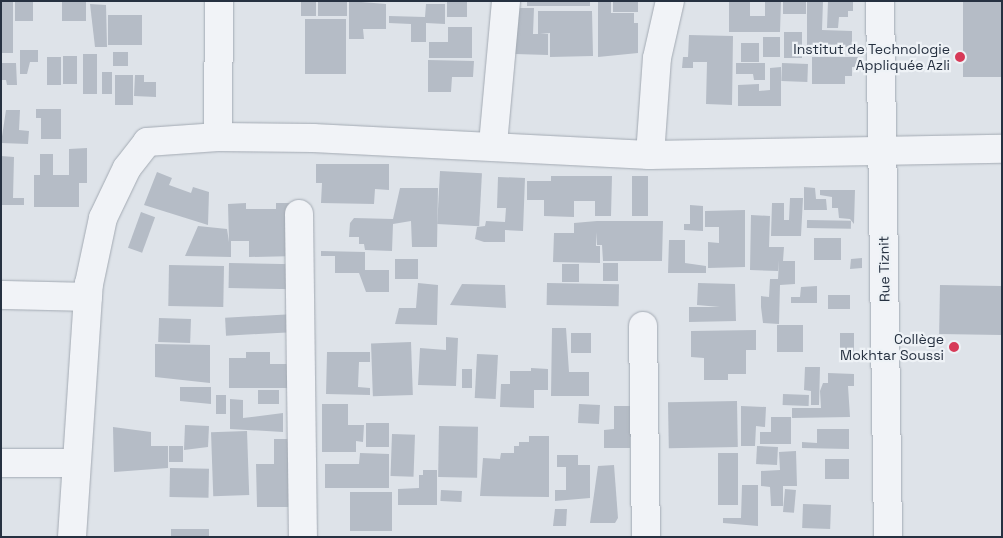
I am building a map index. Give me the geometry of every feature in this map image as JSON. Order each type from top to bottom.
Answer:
[{"type":"street","points":[[218,136],[219,1]]},
{"type":"street","points":[[493,144],[506,1]]},
{"type":"street","points":[[650,155],[655,75],[670,1]]},
{"type":"street","name":"Rue Tiznit","points":[[880,1],[888,537]]},
{"type":"street","points":[[72,537],[74,463],[88,297],[103,218],[127,168],[147,142],[218,136],[493,144],[650,155],[1002,149]]},
{"type":"street","points":[[298,214],[303,537]]},
{"type":"street","points":[[1,295],[88,297]]},
{"type":"street","points":[[643,326],[646,537]]},
{"type":"street","points":[[1,463],[74,463]]},
{"type":"building","points":[[1,1],[13,1],[13,53],[1,53]]},
{"type":"building","points":[[15,1],[33,1],[33,21],[15,21]]},
{"type":"building","points":[[62,1],[86,1],[86,21],[62,21]]},
{"type":"building","points":[[301,1],[316,1],[316,16],[301,16]]},
{"type":"building","points":[[318,1],[347,1],[347,16],[318,16]]},
{"type":"building","points":[[349,1],[386,4],[386,29],[363,29],[364,39],[349,39]]},
{"type":"building","points":[[447,1],[467,1],[467,17],[447,17]]},
{"type":"building","points":[[527,1],[590,1],[590,6],[527,6]]},
{"type":"building","points":[[598,1],[611,1],[611,13],[634,13],[634,23],[638,23],[638,53],[598,57]]},
{"type":"building","points":[[613,1],[638,1],[638,12],[613,12]]},
{"type":"building","points":[[729,1],[750,1],[750,16],[765,16],[765,1],[781,1],[780,32],[729,32]]},
{"type":"building","points":[[783,1],[806,1],[806,14],[783,14]]},
{"type":"building","points":[[807,1],[823,1],[822,30],[852,31],[852,46],[826,50],[826,46],[807,45]]},
{"type":"building","points":[[828,1],[853,1],[853,11],[848,11],[848,17],[839,17],[838,28],[827,28]]},
{"type":"building","points":[[963,1],[1002,1],[1002,77],[963,77]]},
{"type":"building","points":[[90,4],[106,5],[107,47],[95,47]]},
{"type":"building","points":[[426,4],[445,4],[445,24],[426,23],[426,42],[411,42],[411,24],[389,23],[389,16],[425,17]]},
{"type":"building","points":[[516,8],[534,8],[533,34],[538,34],[538,11],[592,11],[593,56],[550,57],[550,33],[540,34],[548,34],[548,55],[515,54]]},
{"type":"building","points":[[108,15],[142,15],[142,45],[108,45]]},
{"type":"building","points":[[305,19],[346,19],[346,74],[305,74]]},
{"type":"building","points":[[448,27],[472,27],[472,58],[429,58],[429,42],[448,42]]},
{"type":"building","points":[[784,32],[802,32],[802,58],[784,58]]},
{"type":"building","points":[[689,35],[733,36],[732,105],[706,104],[707,62],[693,62],[693,68],[682,68],[683,57],[688,57]]},
{"type":"building","points":[[763,37],[780,37],[780,57],[763,57]]},
{"type":"building","points":[[741,43],[759,43],[759,62],[741,62]]},
{"type":"building","points":[[20,50],[38,50],[38,62],[30,62],[27,74],[20,74]]},
{"type":"building","points":[[113,52],[128,52],[128,66],[113,66]]},
{"type":"building","points":[[83,54],[97,54],[97,94],[83,94]]},
{"type":"building","points":[[63,56],[77,56],[77,84],[63,84]]},
{"type":"building","points":[[47,57],[61,57],[61,85],[47,85]]},
{"type":"building","points":[[812,57],[858,57],[858,67],[852,67],[852,76],[845,76],[845,84],[812,84]]},
{"type":"building","points":[[428,60],[474,61],[473,77],[452,77],[451,92],[428,92]]},
{"type":"building","points":[[1,63],[16,63],[17,85],[7,85],[6,80],[1,80]]},
{"type":"building","points":[[736,63],[765,63],[765,80],[754,80],[753,74],[736,74]]},
{"type":"building","points":[[782,63],[808,64],[807,82],[781,81]]},
{"type":"building","points":[[781,67],[781,106],[738,106],[738,85],[759,84],[759,91],[770,90],[770,68]]},
{"type":"building","points":[[102,72],[112,72],[112,94],[102,94]]},
{"type":"building","points":[[115,75],[133,75],[133,105],[115,105]]},
{"type":"building","points":[[135,75],[144,75],[144,82],[156,82],[156,97],[134,96]]},
{"type":"building","points":[[36,109],[61,109],[61,139],[41,139],[41,118],[36,118]]},
{"type":"building","points":[[6,110],[20,110],[19,130],[29,131],[28,144],[1,143]]},
{"type":"building","points":[[87,148],[87,183],[79,183],[79,207],[34,207],[34,175],[40,175],[40,154],[53,154],[53,175],[69,175],[69,149]]},
{"type":"building","points":[[1,156],[14,157],[13,198],[24,198],[24,205],[1,205]]},
{"type":"building","points":[[316,164],[389,164],[389,190],[375,189],[374,204],[321,203],[322,183],[316,183]]},
{"type":"building","points":[[440,171],[482,173],[479,226],[437,224]]},
{"type":"building","points":[[157,172],[172,178],[169,185],[191,193],[193,187],[209,192],[208,225],[144,205]]},
{"type":"building","points":[[551,176],[612,176],[611,216],[595,216],[595,201],[574,201],[574,217],[544,216],[544,200],[527,200],[527,181],[551,181]]},
{"type":"building","points":[[632,176],[648,176],[648,216],[632,216]]},
{"type":"building","points":[[498,177],[525,178],[523,231],[505,230],[505,242],[484,242],[475,239],[477,227],[485,226],[486,221],[505,222],[506,208],[497,208]]},
{"type":"building","points":[[804,187],[815,188],[816,199],[826,199],[827,210],[804,210]]},
{"type":"building","points":[[400,188],[438,188],[437,247],[412,247],[411,221],[393,224],[392,251],[365,250],[364,244],[359,244],[359,237],[349,237],[350,223],[354,218],[393,219]]},
{"type":"building","points":[[820,190],[855,190],[854,224],[850,219],[839,218],[838,208],[832,208],[832,197],[820,195]]},
{"type":"building","points":[[790,198],[803,198],[801,236],[771,236],[772,203],[784,203],[784,220],[789,220]]},
{"type":"building","points":[[246,203],[246,209],[276,209],[276,203],[296,203],[297,256],[249,257],[249,241],[231,241],[231,257],[185,256],[198,226],[227,229],[229,242],[228,204]]},
{"type":"building","points":[[690,205],[703,206],[703,231],[684,230],[684,224],[690,224]]},
{"type":"building","points":[[745,210],[745,267],[708,268],[708,242],[719,243],[719,227],[705,227],[705,211]]},
{"type":"building","points":[[141,212],[155,217],[142,253],[128,248]]},
{"type":"building","points":[[751,215],[770,216],[769,247],[784,247],[783,261],[795,261],[795,284],[780,285],[779,324],[763,323],[761,296],[769,297],[770,279],[778,279],[779,260],[778,271],[750,270]]},
{"type":"building","points":[[807,220],[851,221],[851,229],[807,228]]},
{"type":"building","points":[[663,221],[662,261],[603,261],[602,245],[597,245],[596,232],[596,246],[600,246],[600,263],[553,262],[554,233],[574,233],[574,223]]},
{"type":"building","points":[[814,238],[841,238],[841,260],[814,260]]},
{"type":"building","points":[[669,240],[685,240],[685,263],[706,266],[706,273],[668,273]]},
{"type":"building","points":[[321,251],[365,252],[365,270],[389,270],[389,292],[366,292],[359,273],[335,273],[335,256],[321,256]]},
{"type":"building","points":[[862,258],[862,268],[850,269],[851,259]]},
{"type":"building","points":[[395,259],[418,259],[418,279],[395,279]]},
{"type":"building","points":[[229,263],[295,264],[295,289],[229,288]]},
{"type":"building","points":[[603,263],[618,263],[618,281],[603,281]]},
{"type":"building","points":[[562,264],[579,264],[579,282],[562,282]]},
{"type":"building","points":[[169,265],[224,266],[223,307],[168,306]]},
{"type":"building","points":[[418,283],[438,285],[437,325],[395,324],[399,308],[416,308]]},
{"type":"building","points":[[547,283],[619,284],[619,306],[547,305]]},
{"type":"building","points":[[698,283],[735,284],[736,321],[689,322],[689,307],[720,307],[697,305]]},
{"type":"building","points":[[462,284],[505,285],[506,308],[450,305]]},
{"type":"building","points":[[940,285],[1002,286],[1001,335],[939,334]]},
{"type":"building","points":[[817,286],[817,303],[791,303],[791,297],[800,297],[801,287]]},
{"type":"building","points":[[828,295],[850,295],[850,309],[828,309]]},
{"type":"building","points":[[295,314],[296,332],[226,336],[225,318]]},
{"type":"building","points":[[159,318],[191,319],[190,343],[158,342]]},
{"type":"building","points":[[777,325],[803,325],[803,352],[777,352]]},
{"type":"building","points":[[552,328],[566,328],[569,372],[589,372],[589,396],[551,396]]},
{"type":"building","points":[[756,330],[756,350],[746,350],[746,374],[728,374],[728,380],[704,380],[704,358],[691,357],[691,331]]},
{"type":"building","points":[[571,333],[591,333],[591,353],[571,353]]},
{"type":"building","points":[[840,333],[854,333],[854,353],[840,353]]},
{"type":"building","points":[[446,337],[458,338],[456,386],[418,385],[420,348],[446,350]]},
{"type":"building","points":[[411,342],[413,395],[373,396],[371,343]]},
{"type":"building","points":[[155,344],[210,345],[210,383],[155,377]]},
{"type":"building","points":[[246,352],[270,352],[270,364],[298,364],[298,388],[229,388],[229,358],[246,358]]},
{"type":"building","points":[[327,352],[370,352],[370,362],[359,362],[358,387],[370,388],[370,395],[326,394]]},
{"type":"building","points":[[477,354],[498,355],[496,399],[475,398]]},
{"type":"building","points":[[805,367],[820,367],[819,405],[811,405],[811,391],[804,390]]},
{"type":"building","points":[[531,368],[548,369],[548,390],[534,390],[534,408],[500,407],[501,384],[510,384],[510,371],[531,371]]},
{"type":"building","points":[[462,369],[472,369],[472,388],[462,388]]},
{"type":"building","points":[[828,373],[854,374],[854,386],[848,386],[850,417],[792,418],[792,408],[821,408],[820,391],[823,383],[828,383]]},
{"type":"building","points":[[180,387],[211,387],[211,404],[180,401]]},
{"type":"building","points":[[258,390],[279,390],[279,404],[258,404]]},
{"type":"building","points":[[783,394],[809,395],[809,406],[783,405]]},
{"type":"building","points":[[216,395],[226,395],[226,414],[216,414]]},
{"type":"building","points":[[230,399],[243,400],[243,418],[283,413],[283,432],[230,429]]},
{"type":"building","points":[[737,401],[738,447],[669,448],[668,402]]},
{"type":"building","points":[[322,404],[348,404],[348,425],[364,425],[363,442],[356,441],[356,452],[322,452]]},
{"type":"building","points":[[579,404],[600,405],[599,424],[578,423]]},
{"type":"building","points":[[614,406],[635,406],[635,437],[630,437],[630,448],[604,448],[604,430],[614,429]]},
{"type":"building","points":[[741,406],[766,407],[765,427],[756,426],[755,446],[741,446]]},
{"type":"building","points":[[771,417],[791,417],[791,444],[760,444],[760,432],[771,432]]},
{"type":"building","points":[[366,423],[389,423],[389,447],[366,447]]},
{"type":"building","points":[[185,425],[209,426],[208,447],[184,450]]},
{"type":"building","points":[[439,426],[478,427],[477,478],[438,477]]},
{"type":"building","points":[[113,427],[151,432],[151,446],[168,446],[168,468],[114,472]]},
{"type":"building","points":[[817,429],[849,429],[849,449],[802,448],[802,442],[817,443]]},
{"type":"building","points":[[247,431],[249,495],[213,496],[211,432]]},
{"type":"building","points":[[392,434],[415,435],[414,477],[391,476]]},
{"type":"building","points":[[529,436],[549,436],[549,497],[480,496],[483,458],[500,459],[501,453],[514,453],[514,446],[519,446],[519,442],[529,442]]},
{"type":"building","points":[[274,439],[298,439],[298,507],[257,507],[256,464],[274,464]]},
{"type":"building","points":[[169,446],[183,446],[183,462],[169,462]]},
{"type":"building","points":[[757,446],[778,447],[777,465],[756,464]]},
{"type":"building","points":[[796,451],[797,486],[783,486],[783,506],[771,506],[770,487],[761,486],[761,471],[780,470],[779,452]]},
{"type":"building","points":[[360,453],[389,454],[389,488],[325,488],[325,464],[359,464]]},
{"type":"building","points":[[718,453],[738,453],[738,505],[718,505]]},
{"type":"building","points":[[557,455],[578,455],[578,465],[590,465],[590,498],[555,501],[555,490],[566,490],[566,467],[557,467]]},
{"type":"building","points":[[825,459],[849,459],[849,479],[825,479]]},
{"type":"building","points":[[614,465],[618,518],[615,523],[590,523],[598,466]]},
{"type":"building","points":[[170,468],[209,469],[208,498],[169,497]]},
{"type":"building","points":[[423,470],[437,470],[437,505],[398,505],[398,489],[419,488],[419,475],[423,475]]},
{"type":"building","points":[[742,485],[758,485],[758,526],[723,523],[723,518],[741,518]]},
{"type":"building","points":[[785,489],[796,490],[794,513],[783,512]]},
{"type":"building","points":[[441,490],[462,491],[461,502],[440,501]]},
{"type":"building","points":[[350,492],[392,492],[392,531],[350,531]]},
{"type":"building","points":[[803,504],[831,505],[830,529],[802,528]]},
{"type":"building","points":[[555,509],[567,509],[566,526],[553,526]]},
{"type":"building","points":[[171,529],[209,529],[209,537],[171,537]]},
{"type":"place","name":"Institut de Technologie Appliquée Azli","points":[[960,57]]},
{"type":"place","name":"Collège Mokhtar Soussi","points":[[954,347]]}]
